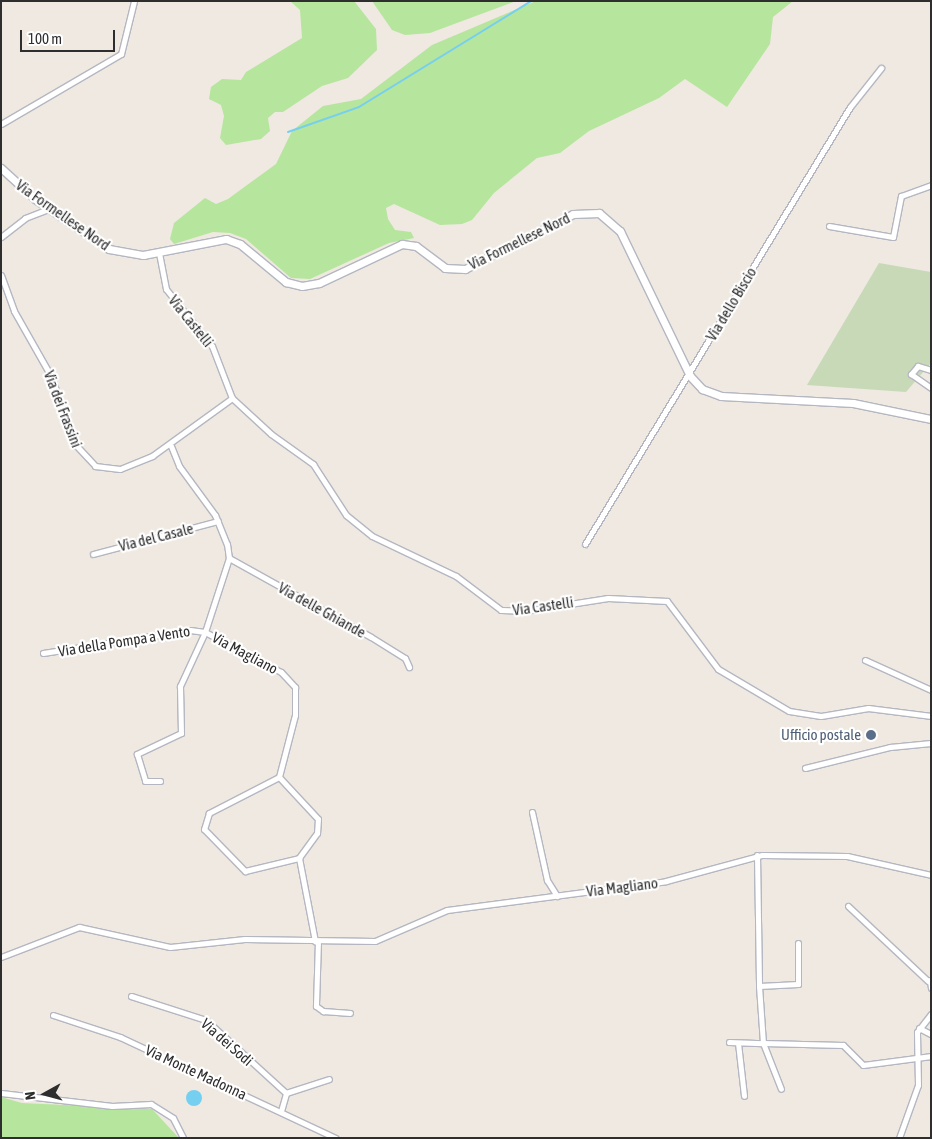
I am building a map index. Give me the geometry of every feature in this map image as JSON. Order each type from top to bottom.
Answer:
[{"type":"street","points":[[1,124],[121,54],[134,1]]},
{"type":"street","name":"Via dello Biscio","points":[[585,544],[690,376],[850,107],[881,68]]},
{"type":"street","name":"Via Formellese Nord","points":[[1,168],[49,209],[109,249],[133,255],[159,253],[211,239],[230,240],[289,284],[309,286],[402,244],[416,246],[445,268],[465,269],[573,214],[599,213],[613,222],[624,238],[690,376],[715,395],[845,402],[931,419]]},
{"type":"street","points":[[830,226],[893,237],[901,196],[931,185]]},
{"type":"street","points":[[1,237],[24,218],[49,209]]},
{"type":"street","name":"Via Castelli","points":[[159,253],[166,289],[212,346],[232,398],[269,432],[313,464],[358,526],[456,576],[494,607],[522,611],[608,598],[661,599],[676,608],[700,650],[718,669],[784,709],[816,716],[865,708],[931,716]]},
{"type":"street","name":"Via dei Frassini","points":[[1,275],[14,311],[52,378],[70,434],[84,458],[97,467],[116,469],[171,446],[232,398]]},
{"type":"street","points":[[931,370],[918,366],[911,374],[931,388]]},
{"type":"street","points":[[171,446],[179,466],[218,521],[229,558]]},
{"type":"street","name":"Via del Casale","points":[[93,554],[218,521]]},
{"type":"street","name":"Via Magliano","points":[[229,558],[205,632],[281,672],[293,684],[295,715],[279,777]]},
{"type":"street","name":"Via delle Ghiande","points":[[229,558],[371,637],[405,658],[409,667]]},
{"type":"street","name":"Via della Pompa a Vento","points":[[43,653],[190,630],[205,632]]},
{"type":"street","points":[[160,781],[145,781],[137,754],[181,733],[180,686],[205,632]]},
{"type":"street","points":[[865,660],[931,690]]},
{"type":"street","points":[[805,768],[890,747],[931,743]]},
{"type":"street","points":[[279,777],[318,819],[317,833],[299,858],[245,871],[204,829],[209,813],[279,777]]},
{"type":"street","points":[[532,812],[547,880],[556,896]]},
{"type":"street","name":"Via Magliano","points":[[1,957],[79,927],[170,947],[245,939],[380,940],[448,910],[671,880],[758,855],[806,852],[847,856],[931,875]]},
{"type":"street","points":[[758,855],[759,986],[763,1043],[781,1089]]},
{"type":"street","points":[[299,858],[316,941],[316,1006],[323,1011],[350,1013]]},
{"type":"street","points":[[848,906],[929,981],[931,988]]},
{"type":"street","points":[[759,986],[798,984],[798,943]]},
{"type":"street","name":"Via dei Sodi","points":[[131,996],[206,1020],[286,1093]]},
{"type":"street","points":[[899,1138],[918,1085],[916,1058],[919,1028],[931,1014]]},
{"type":"street","name":"Via Monte Madonna","points":[[53,1015],[120,1036],[336,1138]]},
{"type":"street","points":[[919,1028],[931,1034]]},
{"type":"street","points":[[729,1042],[847,1046],[863,1065],[931,1056]]},
{"type":"street","points":[[738,1042],[744,1096]]},
{"type":"street","points":[[280,1112],[286,1093],[329,1079]]},
{"type":"street","points":[[1,1093],[110,1106],[151,1104],[173,1118],[183,1138]]},
{"type":"green space","points":[[290,1],[354,1],[376,29],[377,50],[348,78],[322,86],[283,112],[275,112],[268,118],[270,131],[261,139],[226,145],[220,138],[224,116],[221,105],[209,99],[211,87],[222,79],[241,80],[246,72],[302,38],[300,10]]},
{"type":"green space","points":[[372,1],[516,1],[430,33],[405,35],[392,30]]},
{"type":"green space","points":[[536,1],[793,1],[773,17],[770,44],[727,107],[685,79],[659,98],[589,131],[560,153],[537,158],[494,193],[472,220],[462,224],[440,225],[394,204],[386,208],[388,219],[395,230],[411,232],[414,238],[389,243],[310,279],[291,278],[246,239],[230,233],[213,232],[174,244],[170,239],[174,223],[205,198],[216,204],[228,199],[276,164],[292,131],[323,106],[361,99],[432,45]]},
{"type":"green space","points":[[879,263],[931,272],[931,363],[906,392],[807,385]]},
{"type":"green space","points":[[1,1097],[22,1103],[152,1109],[179,1138],[1,1138]]},
{"type":"water","points":[[191,1090],[197,1090],[202,1095],[200,1104],[191,1106],[186,1101],[186,1095]]},
{"type":"waterway","points":[[288,132],[359,107],[531,1]]},
{"type":"place","name":"Ufficio postale","points":[[871,735]]}]
